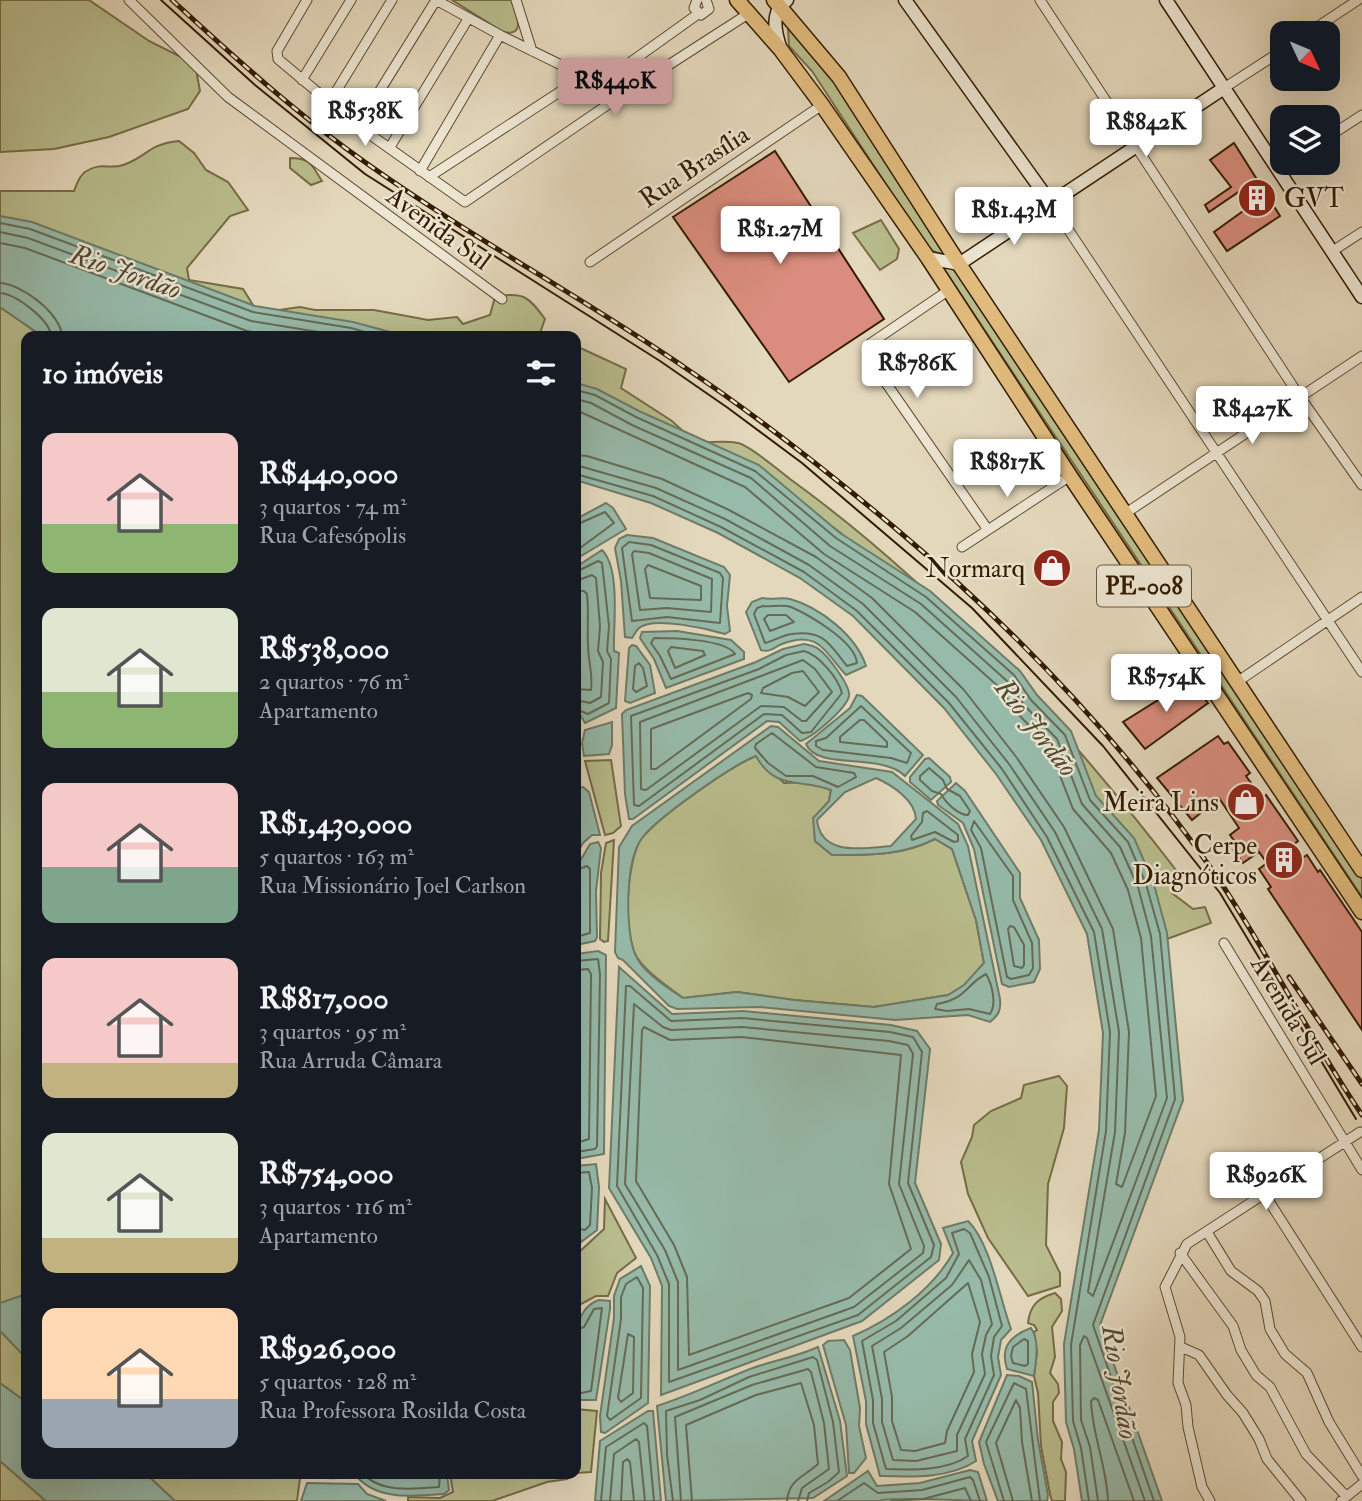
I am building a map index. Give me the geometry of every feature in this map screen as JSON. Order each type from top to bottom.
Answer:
[{"type":"highway","name":"PE-008","points":[[737,0],[781,50],[822,105],[928,258],[1070,476],[1362,912]]},
{"type":"highway","name":"PE-008","points":[[780,2],[839,78],[959,264],[1362,870]]},
{"type":"main road","points":[[905,0],[1050,202]]},
{"type":"main road","points":[[1170,1],[1224,88],[1270,149]]},
{"type":"main road","points":[[780,2],[775,22],[781,50]]},
{"type":"main road","points":[[928,258],[959,264],[1224,88]]},
{"type":"main road","points":[[1288,175],[1331,252],[1362,297]]},
{"type":"street","name":"Avenida Sul","points":[[129,0],[229,96],[502,299]]},
{"type":"street","points":[[307,0],[277,51],[278,59],[358,126],[466,202],[622,95],[748,14]]},
{"type":"street","points":[[302,80],[351,0]]},
{"type":"street","points":[[329,103],[392,0]]},
{"type":"street","points":[[358,126],[436,0],[500,36],[622,95]]},
{"type":"street","points":[[516,0],[532,51]]},
{"type":"street","points":[[697,0],[694,8],[698,14]]},
{"type":"street","points":[[600,84],[698,14],[708,11],[710,6],[706,0]]},
{"type":"street","points":[[1040,0],[1300,397],[1362,485]]},
{"type":"street","points":[[1326,21],[1358,0]]},
{"type":"street","points":[[390,147],[468,19]]},
{"type":"street","points":[[420,171],[500,36]]},
{"type":"street","points":[[1224,88],[1270,58]]},
{"type":"street","points":[[429,177],[584,76]]},
{"type":"street","name":"Rua Brasília","points":[[590,262],[765,140],[822,105]]},
{"type":"street","points":[[1340,129],[1362,115]]},
{"type":"street","points":[[1050,202],[1362,672]]},
{"type":"street","points":[[1331,252],[1362,232]]},
{"type":"street","points":[[949,290],[872,343],[868,348],[868,356],[988,530]]},
{"type":"street","points":[[1126,513],[1362,356]]},
{"type":"street","points":[[962,547],[1070,476]]},
{"type":"street","points":[[1237,682],[1362,597]]},
{"type":"street","name":"Avenida Sul","points":[[1224,943],[1362,1170]]},
{"type":"street","points":[[1210,1501],[1202,1487],[1188,1427],[1186,1405],[1178,1383],[1181,1348],[1179,1328],[1164,1290],[1180,1253],[1187,1244],[1360,1132]]},
{"type":"street","points":[[1265,1195],[1362,1347]]},
{"type":"street","points":[[1207,1232],[1231,1271],[1258,1291],[1265,1301],[1270,1329],[1285,1353],[1307,1373],[1329,1422],[1362,1476]]},
{"type":"street","points":[[1180,1253],[1233,1326],[1246,1358],[1256,1375],[1270,1387],[1306,1454],[1342,1500],[1362,1484]]},
{"type":"street","points":[[1181,1348],[1199,1355],[1243,1413],[1259,1439],[1267,1460],[1301,1501]]},
{"type":"street","points":[[1180,1365],[1199,1355]]},
{"type":"shaded area","points":[[0,0],[89,0],[149,41],[195,64],[200,91],[188,109],[109,137],[54,149],[0,152]]},
{"type":"shaded area","points":[[452,0],[512,0],[517,28],[510,33],[503,32]]},
{"type":"shaded area","points":[[788,28],[833,78],[853,106],[946,255],[929,250],[812,71],[789,46]]},
{"type":"shaded area","points":[[179,141],[194,153],[206,170],[228,182],[248,210],[230,216],[187,268],[189,280],[243,289],[258,313],[300,307],[315,310],[374,310],[428,320],[457,317],[463,324],[490,315],[495,297],[519,296],[530,301],[545,319],[541,331],[318,331],[269,322],[207,305],[0,229],[0,191],[74,191],[85,172],[101,166],[123,165],[169,143]]},
{"type":"shaded area","points":[[290,158],[307,161],[322,181],[311,185],[290,168]]},
{"type":"shaded area","points":[[881,220],[899,249],[897,259],[880,270],[853,233]]},
{"type":"shaded area","points":[[940,263],[955,266],[1362,879],[1362,897]]},
{"type":"shaded area","points":[[0,307],[35,331],[21,331],[21,1398],[0,1383]]},
{"type":"shaded area","points":[[581,348],[626,369],[621,388],[672,421],[695,442],[738,443],[757,453],[897,565],[948,612],[1044,711],[1176,870],[1172,893],[1193,909],[1205,907],[1211,923],[1156,943],[928,607],[837,530],[802,508],[581,398]]},
{"type":"shaded area","points":[[756,756],[784,783],[812,782],[831,790],[829,801],[814,818],[815,841],[832,855],[897,852],[935,839],[952,849],[976,920],[984,963],[964,986],[948,995],[874,1007],[737,992],[683,998],[643,965],[633,949],[628,917],[632,863],[642,838],[696,793]]},
{"type":"shaded area","points":[[611,760],[621,826],[613,833],[605,835],[585,761]]},
{"type":"shaded area","points":[[614,840],[608,941],[604,942],[600,939],[601,873],[606,843]]},
{"type":"shaded area","points":[[1059,1076],[1067,1086],[1064,1128],[1048,1184],[1046,1245],[1060,1273],[1060,1286],[1028,1296],[988,1238],[968,1194],[961,1162],[974,1125],[991,1111],[1021,1098],[1024,1085]]},
{"type":"shaded area","points":[[605,1199],[636,1258],[617,1273],[608,1296],[596,1296],[581,1304],[581,1250],[604,1229]]},
{"type":"shaded area","points":[[1055,1293],[1061,1299],[1062,1311],[1052,1327],[1055,1357],[1050,1373],[1058,1384],[1059,1393],[1053,1402],[1053,1421],[1062,1442],[1061,1459],[1066,1472],[1065,1501],[1052,1501],[1050,1494],[1041,1446],[1038,1393],[1034,1376],[1037,1352],[1034,1332],[1037,1330],[1034,1325],[1028,1323],[1036,1303]]},
{"type":"shaded area","points":[[581,1409],[597,1411],[591,1472],[581,1473]]},
{"type":"shaded area","points":[[0,1461],[46,1501],[0,1501]]},
{"type":"shaded area","points":[[151,1479],[300,1479],[297,1501],[175,1501]]},
{"type":"shaded area","points":[[451,1479],[567,1479],[547,1482],[492,1501],[408,1501],[408,1497],[440,1498],[453,1492]]},
{"type":"water","name":"Rio Jordão","points":[[0,216],[32,222],[255,306],[353,322],[386,331],[35,331],[0,307]]},
{"type":"water","name":"Rio Jordão","points":[[581,384],[597,389],[759,465],[840,533],[930,591],[1020,671],[1037,695],[1071,731],[1096,796],[1134,838],[1153,881],[1167,933],[1183,1100],[1100,1325],[1162,1501],[1082,1501],[1074,1449],[1066,1422],[1064,1344],[1099,1130],[1103,1033],[1087,934],[1041,840],[996,774],[944,708],[853,616],[800,578],[718,533],[651,503],[581,482]]},
{"type":"water","points":[[606,503],[613,508],[626,529],[581,556],[581,516]]},
{"type":"water","points":[[627,535],[653,538],[724,567],[730,575],[727,606],[730,631],[725,634],[656,623],[639,628],[632,638],[625,637],[621,581],[615,548],[619,539]]},
{"type":"water","points":[[602,550],[608,559],[615,598],[614,651],[619,653],[616,708],[585,723],[581,716],[581,564]]},
{"type":"water","points":[[762,598],[790,599],[813,608],[845,633],[866,666],[846,675],[820,646],[805,639],[761,650],[746,612],[752,602]]},
{"type":"water","points":[[677,631],[731,640],[744,652],[744,659],[666,688],[654,659],[640,638],[642,632]]},
{"type":"water","points":[[804,644],[815,647],[825,655],[837,669],[849,691],[847,702],[828,722],[800,741],[779,722],[767,721],[633,819],[629,819],[625,794],[622,714],[626,710],[756,662],[783,649]]},
{"type":"water","points":[[636,646],[650,665],[655,693],[630,703],[625,701],[629,648]]},
{"type":"water","points":[[857,695],[862,696],[923,755],[905,776],[895,769],[881,765],[823,757],[812,752],[806,744],[850,708]]},
{"type":"water","points":[[612,722],[612,745],[609,754],[584,756],[582,743],[585,730]]},
{"type":"water","points":[[771,726],[778,727],[819,761],[892,772],[958,824],[968,846],[1000,999],[999,1012],[990,1022],[968,1015],[895,1020],[760,1007],[677,1009],[669,1006],[618,958],[615,952],[619,847],[632,826]],"holes":[[[756,756],[763,767],[780,779],[831,790],[829,801],[813,818],[815,841],[832,855],[897,852],[935,839],[952,849],[976,920],[984,963],[964,985],[948,995],[874,1007],[737,992],[683,998],[644,967],[635,954],[629,929],[628,895],[636,849],[642,838],[663,818],[730,770]],[[876,778],[907,800],[916,819],[891,846],[845,848],[826,840],[820,832],[817,820],[845,792]]]},
{"type":"water","points":[[929,758],[950,777],[951,782],[931,800],[910,782],[910,777],[925,759]]},
{"type":"water","points":[[956,783],[965,791],[1020,873],[1020,898],[1039,940],[1040,969],[1034,982],[1009,987],[1002,984],[974,849],[963,823],[938,805],[937,801]]},
{"type":"water","points":[[581,787],[589,792],[600,835],[592,835],[581,846]]},
{"type":"water","points":[[598,842],[601,848],[596,891],[597,937],[595,941],[581,944],[581,859],[590,844]]},
{"type":"water","points":[[598,951],[606,955],[604,1154],[581,1158],[581,953]]},
{"type":"water","points":[[619,967],[672,1014],[743,1011],[891,1025],[917,1031],[930,1049],[915,1183],[941,1244],[939,1260],[862,1321],[661,1395],[662,1286],[651,1258],[609,1188]]},
{"type":"water","points":[[596,1164],[599,1187],[597,1230],[581,1242],[581,1166]]},
{"type":"water","points":[[968,1221],[976,1230],[988,1256],[1011,1329],[1001,1340],[998,1357],[1001,1375],[972,1441],[976,1461],[942,1474],[880,1476],[866,1424],[866,1401],[853,1336],[896,1312],[934,1279],[953,1253],[943,1228]]},
{"type":"water","points":[[641,1266],[650,1286],[648,1403],[605,1433],[601,1432],[600,1416],[614,1318],[614,1296],[620,1279]]},
{"type":"water","points":[[21,1296],[21,1353],[0,1331],[0,1303]]},
{"type":"water","points":[[599,1300],[610,1301],[596,1400],[581,1400],[581,1316],[588,1306]]},
{"type":"water","points":[[1031,1328],[1036,1345],[1034,1376],[1007,1369],[1005,1361],[1008,1343]]},
{"type":"water","points":[[844,1340],[850,1350],[860,1408],[859,1426],[866,1458],[854,1473],[849,1473],[846,1425],[823,1345],[828,1341]]},
{"type":"water","points":[[818,1347],[840,1421],[847,1476],[813,1498],[666,1501],[657,1406],[754,1368]]},
{"type":"water","points":[[1007,1375],[1019,1376],[1032,1382],[1047,1501],[998,1501],[984,1464],[979,1442]]},
{"type":"water","points":[[0,1383],[21,1398],[21,1479],[151,1479],[175,1501],[46,1501],[0,1461]]},
{"type":"water","points":[[648,1411],[653,1411],[661,1501],[595,1501],[600,1441]]},
{"type":"water","points":[[970,1470],[978,1472],[987,1501],[824,1501],[868,1471],[877,1486],[920,1483]]},
{"type":"water","points":[[359,1479],[448,1479],[449,1490],[444,1494],[398,1495],[366,1485]]},
{"type":"water","points":[[307,1483],[358,1484],[367,1494],[386,1501],[301,1501]]},
{"type":"building","name":"GVT","points":[[1234,143],[1280,216],[1227,251],[1214,232],[1250,206],[1240,191],[1209,212],[1205,205],[1231,187],[1210,160]]},
{"type":"building","points":[[775,151],[884,319],[789,382],[673,217]]},
{"type":"building","points":[[1190,680],[1208,703],[1145,749],[1123,722]]},
{"type":"building","points":[[1218,736],[1224,744],[1228,742],[1250,773],[1246,776],[1262,798],[1266,795],[1298,841],[1293,845],[1302,858],[1307,855],[1318,872],[1320,870],[1362,932],[1362,1030],[1268,889],[1271,887],[1259,869],[1267,863],[1259,852],[1243,863],[1233,850],[1238,846],[1230,835],[1239,828],[1219,798],[1192,820],[1157,778]]},
{"type":"tram line","points":[[161,0],[255,85],[365,174],[660,361],[728,408],[802,463],[972,608],[1103,746],[1220,893],[1356,1119]]},
{"type":"railway","points":[[172,0],[293,107],[369,165],[645,341],[765,424],[895,528],[983,606],[1066,690],[1181,826],[1253,934],[1362,1115]]},
{"type":"railway","points":[[1289,977],[1362,1084]]},
{"type":"place","name":"GVT","points":[[1257,198]]},
{"type":"place","name":"Normarq","points":[[1052,568]]},
{"type":"place","name":"Meira Lins","points":[[1246,802]]},
{"type":"place","name":"Cerpe Diagnóticos","points":[[1284,860]]}]
